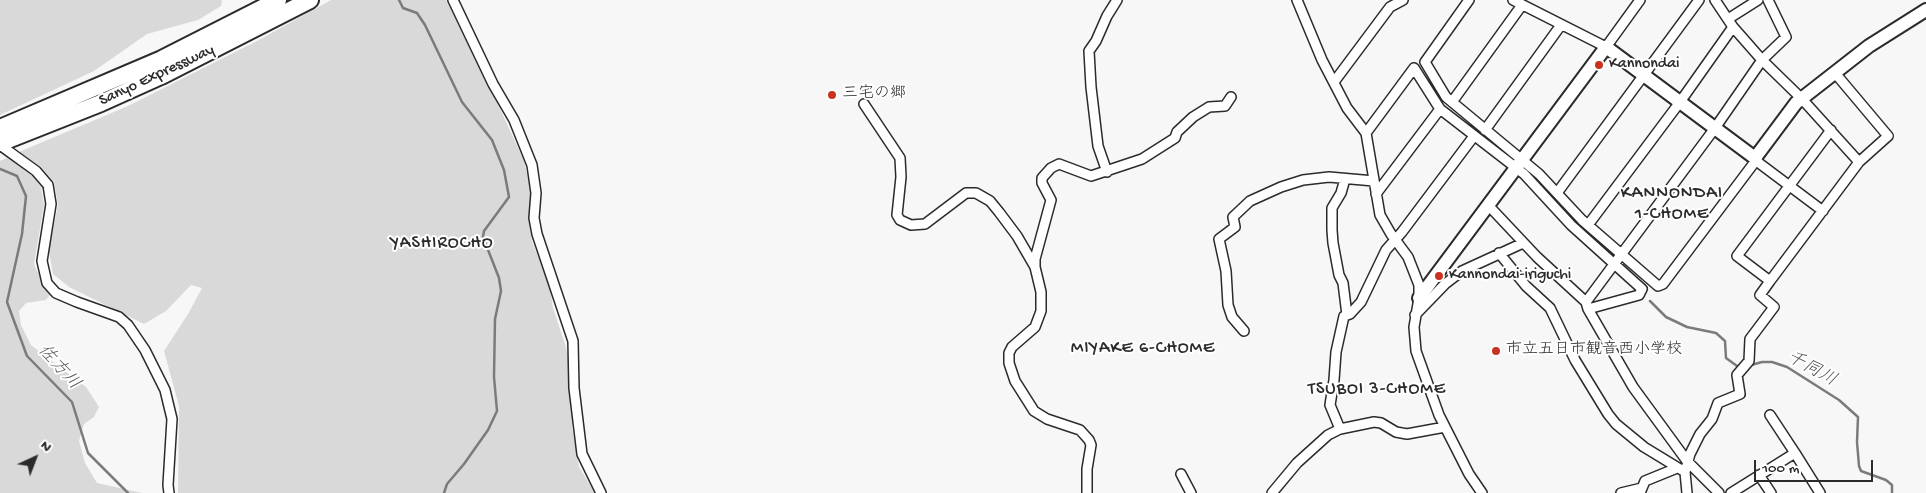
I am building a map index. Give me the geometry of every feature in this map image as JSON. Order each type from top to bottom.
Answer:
[{"type":"highway","name":"Sanyo Expressway","points":[[0,128],[98,96],[162,59],[278,0]]},
{"type":"highway","name":"Sanyo Expressway","points":[[0,144],[98,96],[225,44],[310,0]]},
{"type":"street","points":[[453,0],[493,84],[514,120],[532,165],[536,193],[534,218],[537,234],[573,341],[574,388],[582,454],[601,493]]},
{"type":"street","points":[[1108,172],[1098,146],[1089,51],[1117,0]]},
{"type":"street","points":[[1297,0],[1322,60],[1347,108],[1366,133],[1380,215],[1408,257],[1419,284],[1419,298],[1415,315],[1414,341],[1416,351],[1445,427],[1482,493]]},
{"type":"street","points":[[1334,82],[1390,7],[1403,0]]},
{"type":"street","points":[[1470,0],[1425,62],[1446,97],[1485,130],[1519,164],[1571,225],[1642,289],[1639,295],[1587,305]]},
{"type":"street","points":[[1419,298],[1640,0]]},
{"type":"street","points":[[1557,193],[1699,0]]},
{"type":"street","points":[[1716,0],[1730,23],[1762,60],[1802,99],[1859,162]]},
{"type":"street","points":[[1588,225],[1680,102],[1730,23],[1758,0]]},
{"type":"street","points":[[1587,305],[1620,255],[1715,128],[1762,60],[1786,37],[1768,0]]},
{"type":"street","points":[[1452,102],[1517,2],[1606,48],[1645,75],[1823,210]]},
{"type":"street","points":[[1366,133],[1414,68],[1440,109],[1474,136],[1539,174],[1563,202],[1620,255],[1658,286],[1663,284],[1754,163],[1755,158],[1796,103],[1869,46],[1926,10]]},
{"type":"street","points":[[1485,130],[1561,25]]},
{"type":"street","points":[[1621,493],[1641,491],[1645,481],[1681,470],[1700,434],[1712,419],[1718,403],[1740,394],[1736,377],[1738,372],[1749,361],[1750,339],[1774,307],[1760,295],[1859,162],[1888,136],[1835,73]]},
{"type":"street","points":[[1035,267],[1035,259],[1051,200],[1042,183],[1044,175],[1053,166],[1059,164],[1091,176],[1108,172],[1142,159],[1175,138],[1177,132],[1192,118],[1210,107],[1225,106],[1231,96]]},
{"type":"street","points":[[864,104],[900,158],[901,177],[897,215],[900,220],[911,225],[925,224],[966,193],[976,193],[990,201],[1000,212],[1035,267],[1042,292],[1040,317],[1035,326],[1012,347],[1009,353],[1009,362],[1015,381],[1034,411],[1047,419],[1080,430],[1086,435],[1091,445],[1087,469],[1087,493]]},
{"type":"street","points":[[1376,194],[1440,109]]},
{"type":"street","points":[[1770,281],[1737,256],[1831,130]]},
{"type":"street","points":[[1340,429],[1330,405],[1336,352],[1339,347],[1344,316],[1361,302],[1383,256],[1474,136]]},
{"type":"street","points":[[0,144],[36,171],[48,186],[52,204],[42,261],[47,283],[56,293],[119,316],[128,325],[145,350],[165,390],[172,419],[168,485],[170,493]]},
{"type":"street","points":[[1244,331],[1232,316],[1228,304],[1226,271],[1219,239],[1235,227],[1233,217],[1250,202],[1286,185],[1316,178],[1336,177],[1374,180]]},
{"type":"street","points":[[1346,179],[1341,193],[1332,208],[1332,230],[1338,272],[1343,283],[1347,315]]},
{"type":"street","points":[[1488,206],[1587,305],[1633,388],[1687,461],[1719,493]]},
{"type":"street","points":[[1415,315],[1454,276],[1472,265],[1523,243]]},
{"type":"street","points":[[1499,253],[1526,286],[1550,308],[1575,360],[1608,414],[1630,436],[1681,470],[1687,493]]},
{"type":"street","points":[[1770,415],[1820,493]]},
{"type":"street","points":[[1272,493],[1297,463],[1328,435],[1340,429],[1374,422],[1381,423],[1396,432],[1407,434],[1445,427]]},
{"type":"street","points":[[1731,493],[1795,453]]},
{"type":"street","points":[[1181,474],[1191,493]]},
{"type":"street","points":[[1759,475],[1771,493]]},
{"type":"shaded area","points":[[0,0],[222,0],[221,6],[198,20],[147,34],[94,71],[0,115]]},
{"type":"shaded area","points":[[331,0],[446,0],[470,44],[524,161],[533,199],[529,221],[532,242],[549,282],[553,308],[566,347],[572,385],[572,427],[579,467],[595,493],[178,493],[179,406],[164,351],[202,288],[191,285],[166,311],[144,324],[69,287],[53,274],[49,251],[58,205],[54,182],[41,167],[19,152],[128,106],[257,41]]},
{"type":"shaded area","points":[[7,158],[29,171],[41,187],[44,205],[34,264],[43,284],[51,293],[46,300],[26,303],[19,311],[21,325],[31,345],[86,387],[99,407],[94,417],[84,424],[79,441],[85,463],[97,483],[142,493],[0,493],[0,161]]},
{"type":"waterway","points":[[399,0],[403,8],[417,13],[425,25],[462,102],[492,140],[504,170],[509,197],[484,231],[483,237],[499,278],[501,291],[495,319],[494,377],[497,411],[488,430],[447,484],[444,493]]},
{"type":"waterway","name":"佐方川","points":[[0,169],[17,176],[26,196],[22,234],[7,302],[27,356],[72,402],[88,453],[128,493]]},
{"type":"waterway","name":"千同川","points":[[1650,301],[1666,317],[1687,327],[1716,333],[1725,341],[1726,358],[1740,367]]},
{"type":"waterway","name":"千同川","points":[[1748,366],[1762,362],[1772,362],[1787,367],[1839,400],[1858,417],[1857,442],[1861,471],[1886,480],[1892,485],[1892,493]]},
{"type":"place","name":"Kannondai","points":[[1599,65]]},
{"type":"place","name":"三宅の郷","points":[[832,95]]},
{"type":"place","name":"Kannondai-iriguchi","points":[[1439,276]]},
{"type":"place","name":"市立五日市観音西小学校","points":[[1496,351]]},
{"type":"district","name":"KANNONDAI 1-CHOME","points":[[1672,204]]},
{"type":"district","name":"YASHIROCHO","points":[[442,244]]},
{"type":"district","name":"MIYAKE 6-CHOME","points":[[1143,349]]},
{"type":"district","name":"TSUBOI 3-CHOME","points":[[1377,390]]}]
